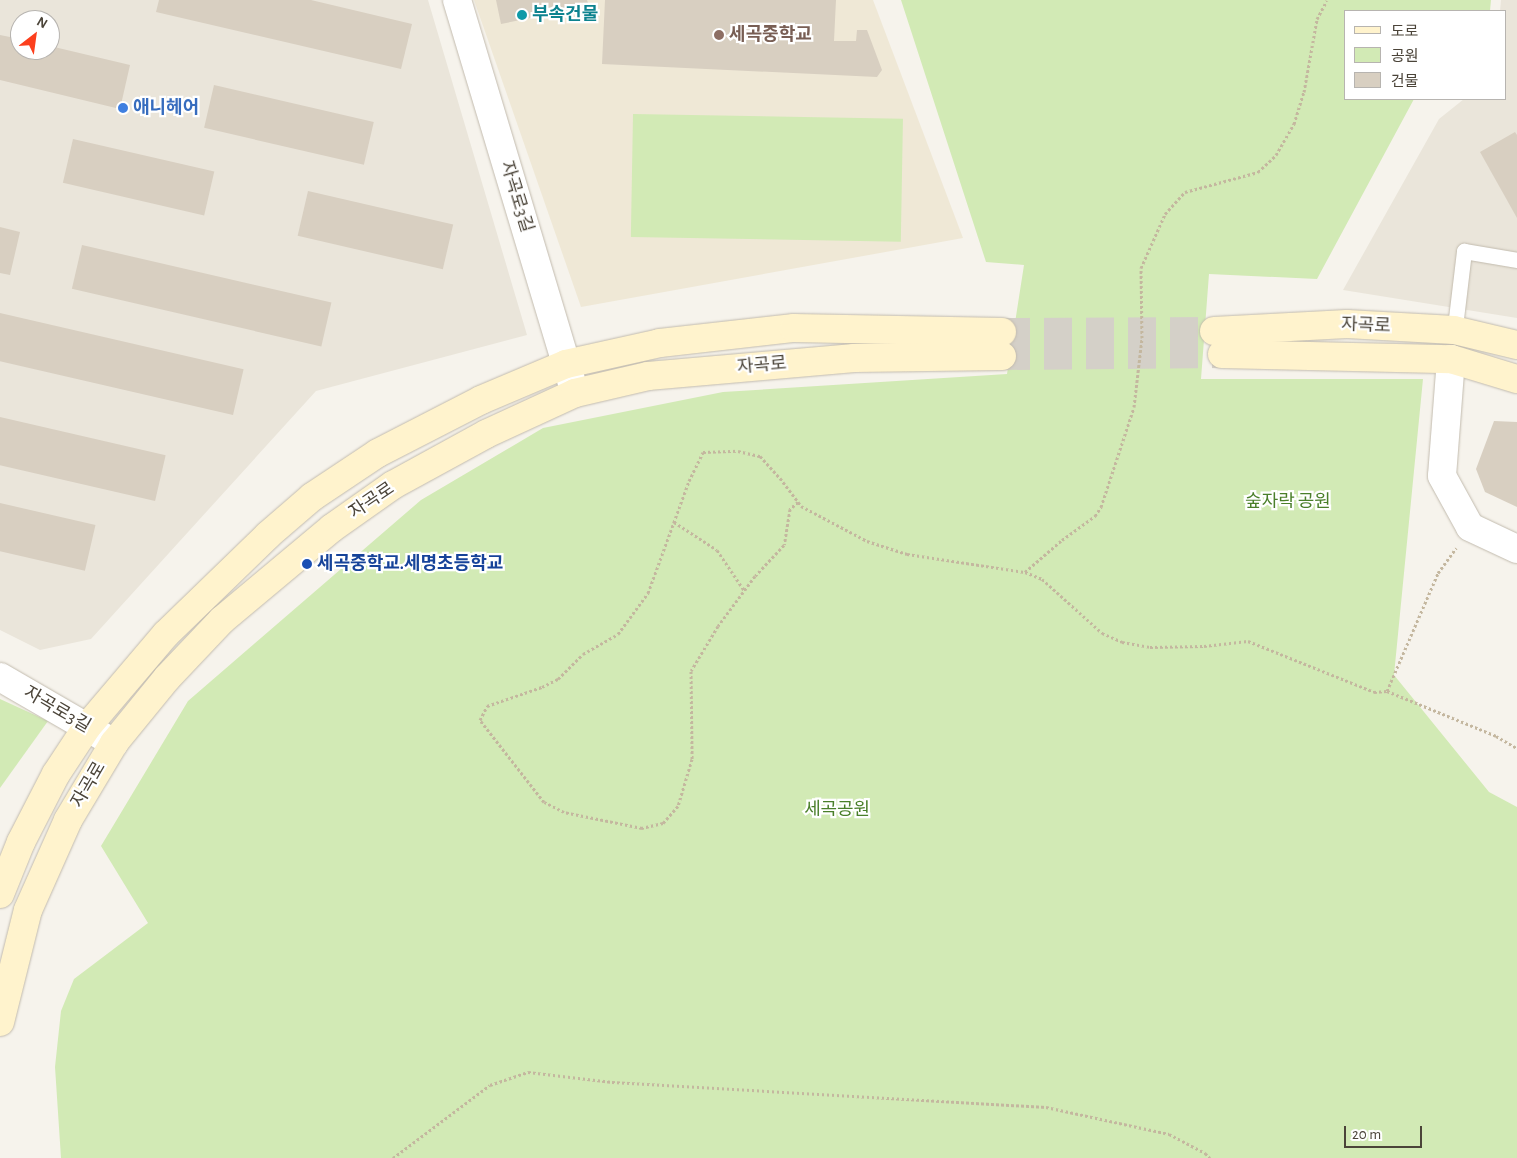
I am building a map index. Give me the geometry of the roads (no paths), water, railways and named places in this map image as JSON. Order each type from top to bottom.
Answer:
[{"type":"main road","name":"자곡로","points":[[1517,345],[1454,330],[1347,324],[1218,342],[1451,359],[1517,379]]},
{"type":"main road","name":"자곡로","points":[[0,894],[21,842],[56,774],[87,727],[166,634],[268,535],[312,498],[378,454],[481,400],[566,364],[660,343],[794,328],[1002,344],[648,376],[575,393],[486,434],[394,485],[332,528],[222,620],[167,678],[114,743],[68,820],[28,910],[0,1022]]},
{"type":"street","name":"자곡로3길","points":[[457,0],[575,393]]},
{"type":"street","points":[[1451,359],[1442,476],[1470,527],[1517,549]]},
{"type":"street","name":"자곡로3길","points":[[0,677],[114,743]]},
{"type":"lane","points":[[1451,359],[1464,251],[1517,260]]},
{"type":"tunnel","points":[[1002,332],[1214,331]]},
{"type":"tunnel","points":[[1002,356],[1222,354]]},
{"type":"place","name":"부속건물","points":[[522,15]]},
{"type":"place","name":"세곡중학교","points":[[719,35]]},
{"type":"place","name":"애니헤어","points":[[123,108]]},
{"type":"place","name":"세곡중학교.세명초등학교","points":[[307,564]]},
{"type":"park label","name":"숲자락 공원","points":[[1288,502]]},
{"type":"park label","name":"세곡공원","points":[[837,810]]}]
